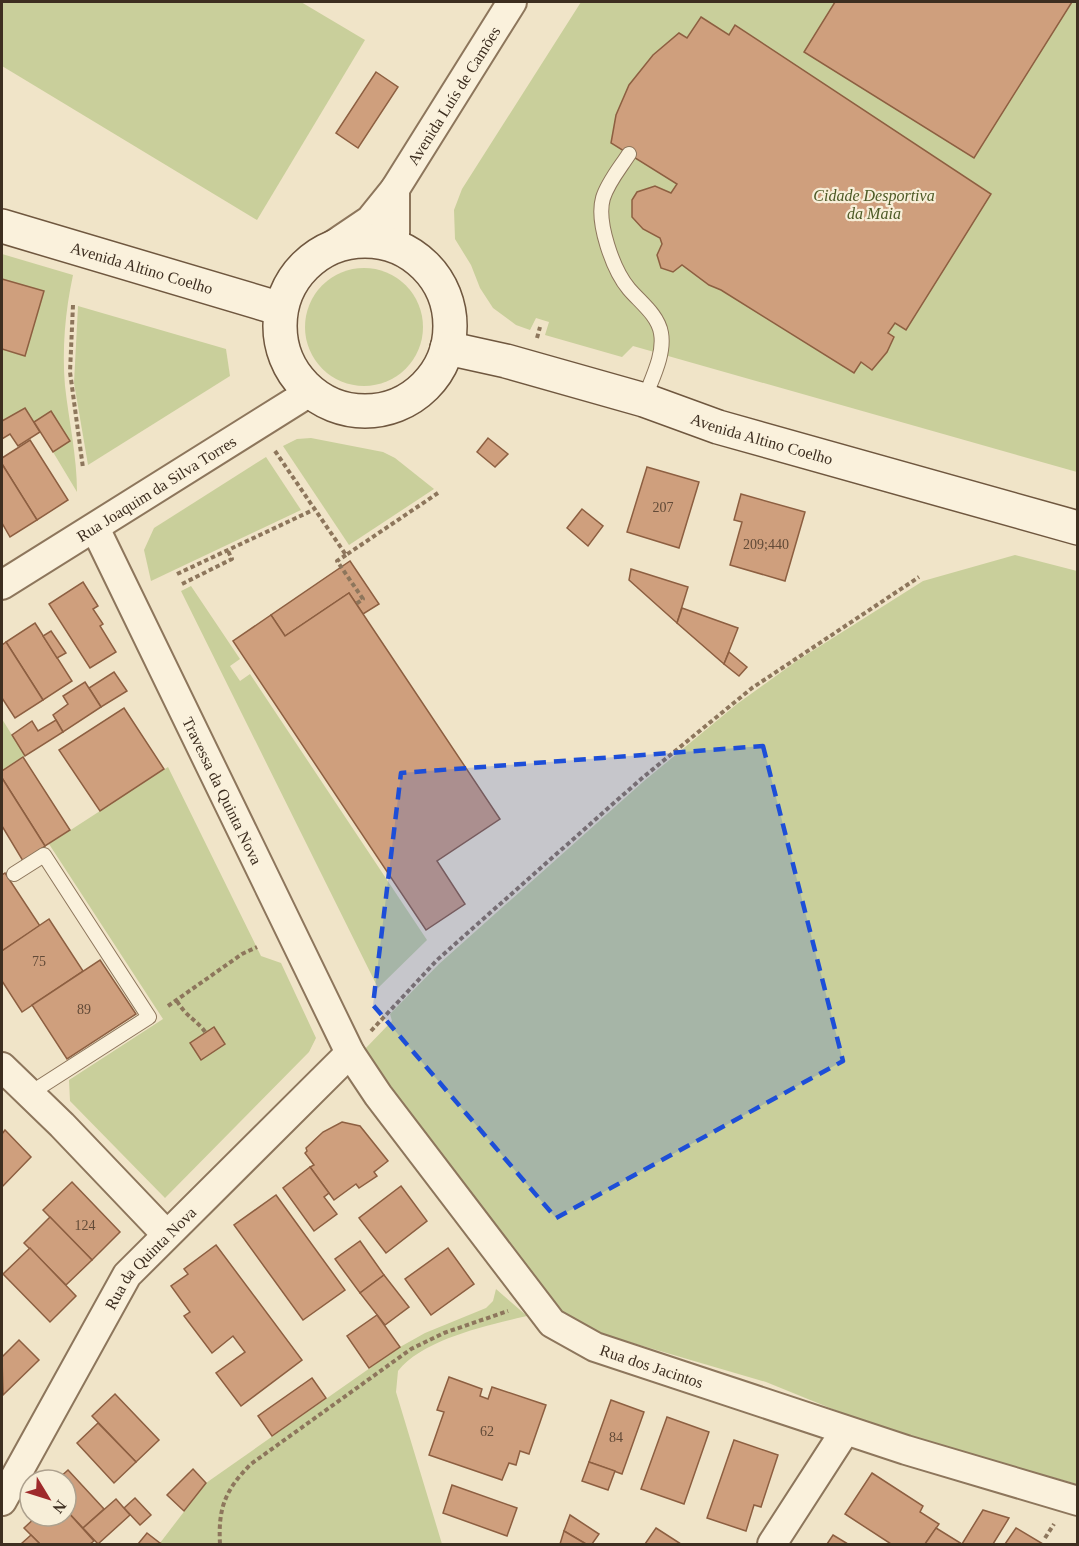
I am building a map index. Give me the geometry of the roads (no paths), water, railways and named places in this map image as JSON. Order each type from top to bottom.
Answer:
[{"type":"main road","name":"Avenida Altino Coelho","points":[[2,226],[281,309]]},
{"type":"main road","points":[[350,241],[373,241],[395,246],[417,258],[438,284],[446,299],[450,323],[447,348],[434,376],[411,397],[383,410],[357,411],[332,405],[310,392],[292,371],[281,346],[281,309],[287,290],[297,273],[311,259],[327,249],[350,241]]},
{"type":"main road","name":"Avenida Altino Coelho","points":[[447,348],[506,361],[644,400],[718,427],[1077,528]]},
{"type":"street","name":"Avenida Luís de Camões","points":[[327,249],[370,220],[395,189],[512,2]]},
{"type":"street","points":[[395,189],[395,246]]},
{"type":"street","name":"Rua Joaquim da Silva Torres","points":[[2,585],[310,392]]},
{"type":"street","name":"Travessa da Quinta Nova","points":[[95,528],[350,1053]]},
{"type":"street","name":"Rua da Quinta Nova","points":[[5,1485],[127,1275],[350,1053]]},
{"type":"street","name":"Rua dos Jacintos","points":[[350,1053],[378,1095],[552,1323],[595,1347],[845,1431],[1077,1500]]},
{"type":"street","points":[[2,1067],[166,1234]]},
{"type":"street","points":[[772,1545],[845,1431]]},
{"type":"lane","points":[[629,154],[603,199],[601,217],[613,259],[626,286],[658,322],[662,336],[660,354],[644,400]]},
{"type":"lane","points":[[14,874],[44,855],[148,1017],[29,1094]]},
{"type":"park label","name":"Cidade Desportiva da Maia","points":[[874,204]]}]
